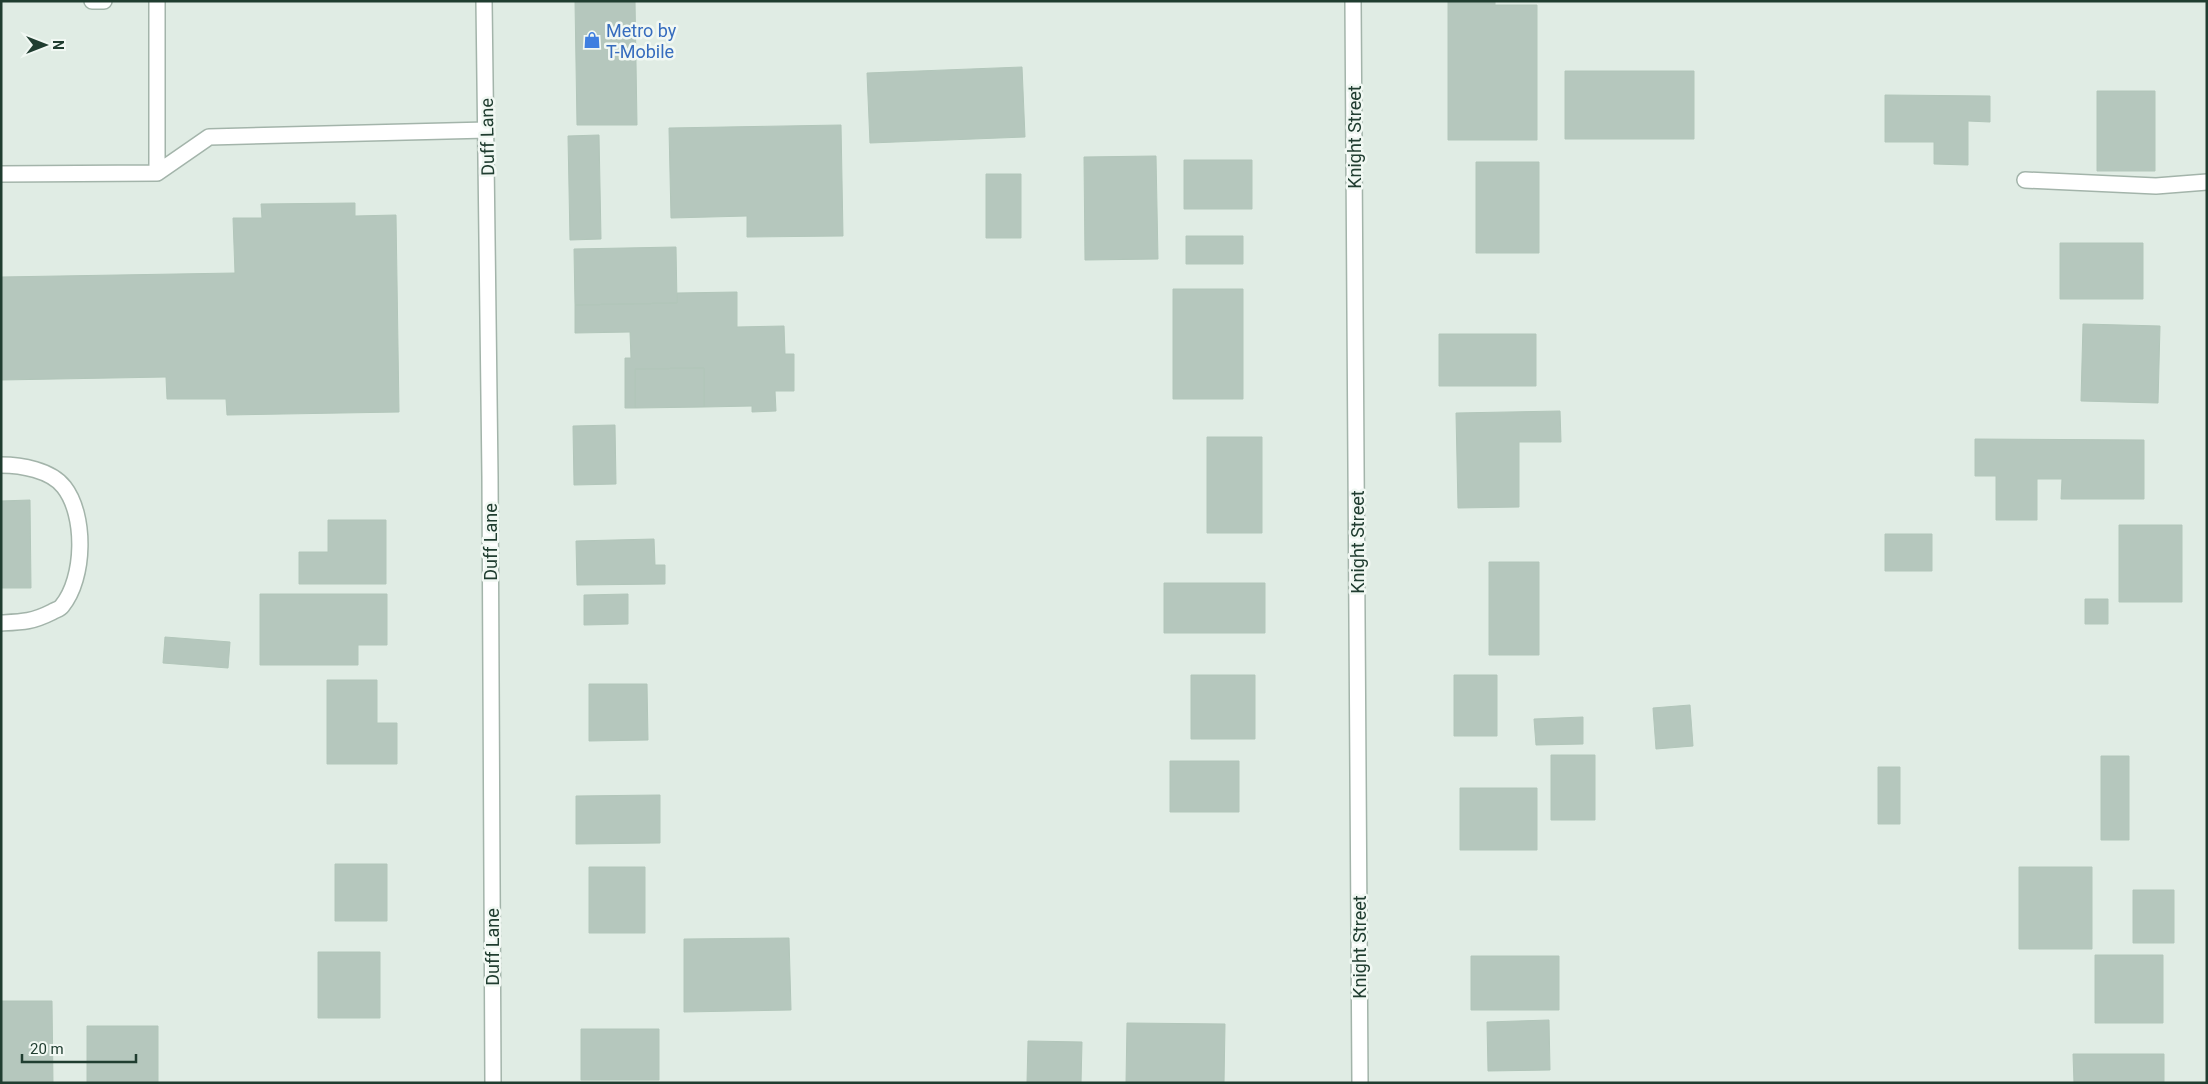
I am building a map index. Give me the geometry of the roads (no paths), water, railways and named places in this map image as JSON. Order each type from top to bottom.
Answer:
[{"type":"street","points":[[92,1],[104,1]]},
{"type":"street","points":[[157,1],[157,173]]},
{"type":"street","name":"Duff Lane","points":[[484,1],[487,130],[493,1083]]},
{"type":"street","name":"Knight Street","points":[[1353,1],[1360,1083]]},
{"type":"street","points":[[1,174],[157,173],[209,137],[487,130]]},
{"type":"street","points":[[2025,180],[2156,186],[2207,182]]},
{"type":"street","points":[[1,465],[14,465],[40,470],[63,486],[76,509],[80,542],[77,577],[62,607],[33,621],[1,623]]},
{"type":"place","name":"Metro by T-Mobile","points":[[592,40]]}]
